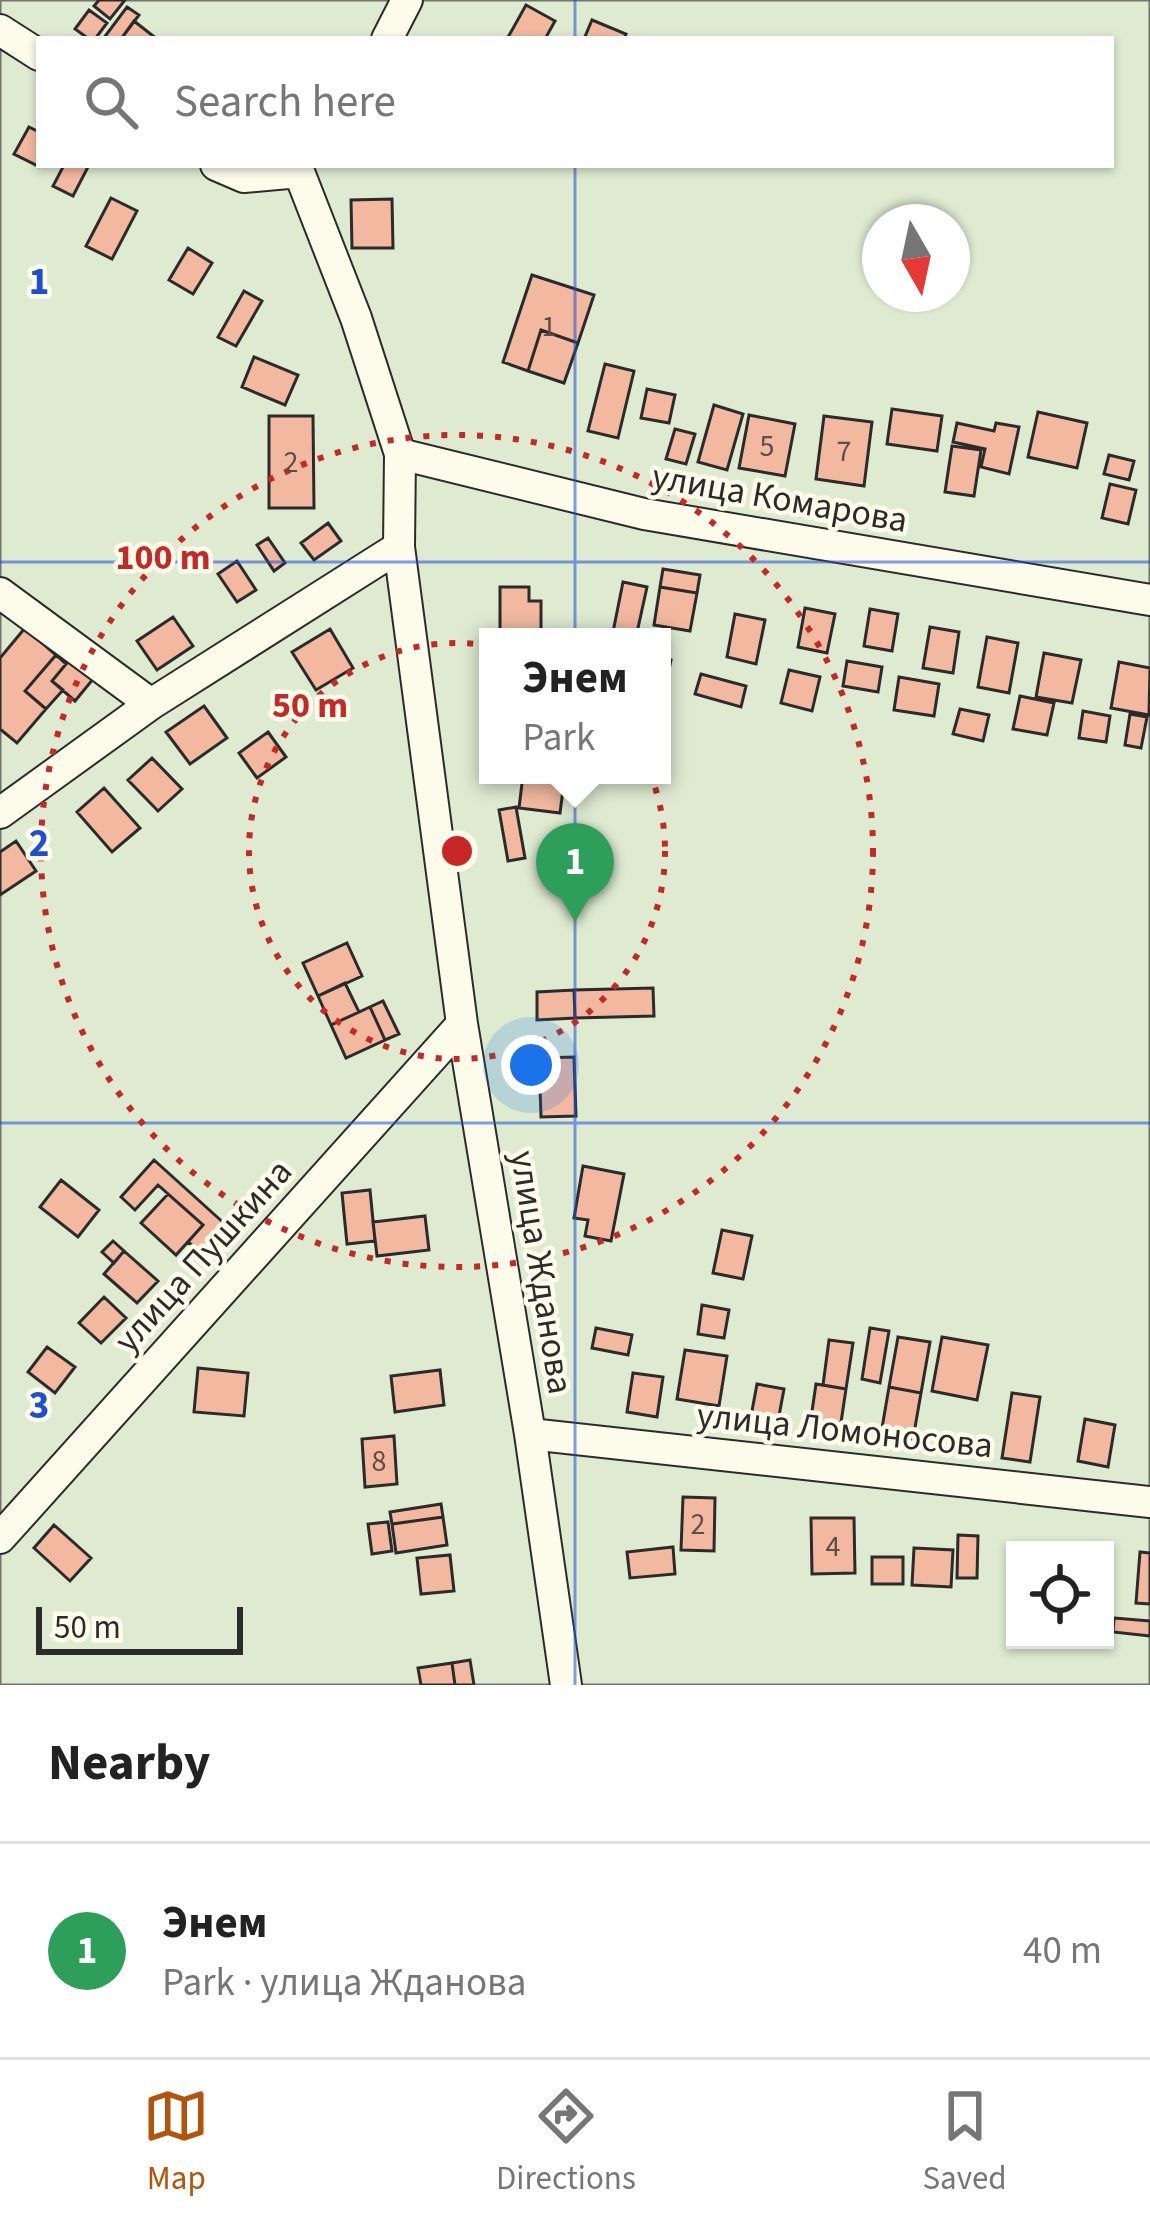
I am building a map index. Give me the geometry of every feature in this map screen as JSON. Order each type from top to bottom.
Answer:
[{"type":"street","points":[[389,36],[407,0]]},
{"type":"street","points":[[0,30],[36,54]]},
{"type":"street","points":[[224,168],[244,177],[302,168]]},
{"type":"street","name":"улица Жданова","points":[[302,168],[400,454],[399,547],[462,1024],[566,1685]]},
{"type":"street","name":"улица Комарова","points":[[400,454],[644,514],[1150,600]]},
{"type":"street","points":[[0,813],[151,704],[399,547]]},
{"type":"street","points":[[0,592],[151,704]]},
{"type":"street","name":"улица Пушкина","points":[[0,1538],[462,1024]]},
{"type":"street","name":"улица Ломоносова","points":[[530,1434],[1150,1502]]},
{"type":"green space","points":[[0,0],[1150,0],[1150,1685],[0,1685]]},
{"type":"building","points":[[99,0],[125,0],[110,19],[94,6]]},
{"type":"building","points":[[526,5],[555,21],[547,36],[509,36]]},
{"type":"building","points":[[127,7],[139,15],[123,36],[105,36]]},
{"type":"building","points":[[89,10],[107,23],[97,36],[85,36],[75,29]]},
{"type":"building","points":[[592,20],[626,34],[625,36],[585,36]]},
{"type":"building","points":[[134,21],[153,36],[123,36]]},
{"type":"building","points":[[29,127],[36,130],[36,165],[14,154]]},
{"type":"building","points":[[62,168],[87,168],[73,196],[53,186]]},
{"type":"building","points":[[111,198],[137,211],[112,259],[86,246]]},
{"type":"building","points":[[392,199],[393,248],[352,248],[351,200]]},
{"type":"building","points":[[188,248],[212,263],[193,294],[169,280]]},
{"type":"building","points":[[532,275],[594,295],[578,343],[541,330],[528,371],[503,362]]},
{"type":"building","points":[[244,291],[262,301],[236,346],[218,337]]},
{"type":"building","points":[[541,330],[578,343],[564,383],[528,371]]},
{"type":"building","points":[[254,357],[298,375],[285,405],[242,387]]},
{"type":"building","points":[[605,364],[634,371],[618,438],[588,431]]},
{"type":"building","points":[[647,389],[675,395],[669,423],[641,418]]},
{"type":"building","points":[[714,405],[743,414],[727,470],[698,462]]},
{"type":"building","points":[[892,409],[942,416],[937,451],[887,444]]},
{"type":"building","points":[[1038,412],[1087,423],[1077,468],[1028,457]]},
{"type":"building","points":[[749,415],[795,424],[785,476],[739,468]]},
{"type":"building","points":[[269,416],[313,416],[314,508],[269,508]]},
{"type":"building","points":[[824,416],[872,422],[864,486],[816,479]]},
{"type":"building","points":[[957,423],[994,431],[996,423],[1019,427],[1009,474],[981,467],[985,449],[953,442]]},
{"type":"building","points":[[675,429],[695,434],[686,464],[666,459]]},
{"type":"building","points":[[952,446],[981,450],[974,496],[945,492]]},
{"type":"building","points":[[1109,455],[1134,461],[1129,480],[1104,474]]},
{"type":"building","points":[[1110,484],[1136,490],[1128,524],[1102,518]]},
{"type":"building","points":[[328,523],[341,541],[314,560],[301,543]]},
{"type":"building","points":[[268,538],[285,563],[274,571],[257,545]]},
{"type":"building","points":[[237,561],[256,590],[237,602],[218,574]]},
{"type":"building","points":[[663,569],[700,575],[697,593],[660,587]]},
{"type":"building","points":[[623,582],[647,587],[638,628],[614,628]]},
{"type":"building","points":[[500,587],[529,587],[529,601],[541,601],[541,628],[500,628]]},
{"type":"building","points":[[660,587],[697,593],[690,631],[654,625]]},
{"type":"building","points":[[805,608],[835,614],[827,653],[798,647]]},
{"type":"building","points":[[870,609],[898,614],[892,651],[864,646]]},
{"type":"building","points":[[735,614],[765,620],[756,664],[727,657]]},
{"type":"building","points":[[173,617],[193,646],[157,670],[137,641]]},
{"type":"building","points":[[930,627],[959,632],[953,673],[923,668]]},
{"type":"building","points":[[25,628],[56,655],[25,691],[46,709],[17,743],[0,729],[0,658]]},
{"type":"building","points":[[330,629],[353,668],[316,690],[292,652]]},
{"type":"building","points":[[987,637],[1018,643],[1009,693],[978,687]]},
{"type":"building","points":[[1044,653],[1081,660],[1072,703],[1036,697]]},
{"type":"building","points":[[56,655],[66,664],[52,681],[63,690],[46,709],[25,691]]},
{"type":"building","points":[[71,658],[94,678],[75,701],[52,681]]},
{"type":"building","points":[[847,661],[882,667],[878,692],[843,686]]},
{"type":"building","points":[[1119,662],[1150,668],[1149,715],[1111,708]]},
{"type":"building","points":[[789,670],[820,677],[812,711],[781,703]]},
{"type":"building","points":[[701,674],[746,686],[741,707],[695,694]]},
{"type":"building","points":[[899,677],[939,684],[934,716],[894,710]]},
{"type":"building","points":[[1020,696],[1054,703],[1047,735],[1013,729]]},
{"type":"building","points":[[204,706],[227,738],[190,764],[166,732]]},
{"type":"building","points":[[960,709],[989,715],[983,741],[953,734]]},
{"type":"building","points":[[1083,711],[1110,716],[1106,742],[1079,738]]},
{"type":"building","points":[[1130,714],[1147,717],[1141,748],[1125,745]]},
{"type":"building","points":[[268,732],[286,757],[257,778],[239,753]]},
{"type":"building","points":[[152,758],[182,789],[158,811],[128,780]]},
{"type":"building","points":[[522,784],[564,784],[560,813],[519,808]]},
{"type":"building","points":[[104,788],[140,828],[112,852],[77,812]]},
{"type":"building","points":[[516,807],[525,858],[508,861],[499,810]]},
{"type":"building","points":[[16,841],[36,871],[0,895],[0,852]]},
{"type":"building","points":[[347,943],[362,976],[318,996],[303,963]]},
{"type":"building","points":[[345,983],[359,1012],[331,1025],[318,996]]},
{"type":"building","points":[[653,988],[654,1016],[575,1018],[574,990]]},
{"type":"building","points":[[574,990],[575,1018],[537,1020],[537,992]]},
{"type":"building","points":[[383,1001],[399,1034],[385,1040],[370,1007]]},
{"type":"building","points":[[370,1007],[385,1040],[346,1058],[331,1025]]},
{"type":"building","points":[[574,1057],[576,1116],[541,1117],[539,1058]]},
{"type":"building","points":[[154,1160],[226,1225],[201,1253],[188,1242],[203,1225],[158,1185],[135,1210],[121,1197]]},
{"type":"building","points":[[583,1166],[624,1174],[611,1241],[585,1236],[588,1220],[574,1218]]},
{"type":"building","points":[[61,1180],[99,1210],[78,1237],[40,1207]]},
{"type":"building","points":[[370,1190],[375,1241],[347,1244],[342,1193]]},
{"type":"building","points":[[168,1194],[203,1225],[176,1255],[141,1223]]},
{"type":"building","points":[[425,1216],[429,1250],[377,1256],[373,1222]]},
{"type":"building","points":[[722,1230],[752,1236],[743,1279],[713,1273]]},
{"type":"building","points":[[113,1241],[124,1251],[114,1263],[102,1252]]},
{"type":"building","points":[[124,1251],[158,1281],[137,1303],[104,1274]]},
{"type":"building","points":[[104,1297],[126,1318],[101,1343],[79,1323]]},
{"type":"building","points":[[702,1305],[729,1310],[724,1338],[698,1334]]},
{"type":"building","points":[[596,1328],[632,1335],[628,1355],[592,1348]]},
{"type":"building","points":[[870,1328],[889,1331],[880,1383],[862,1379]]},
{"type":"building","points":[[898,1337],[930,1342],[921,1393],[889,1387]]},
{"type":"building","points":[[942,1337],[988,1345],[977,1400],[932,1391]]},
{"type":"building","points":[[829,1340],[853,1343],[846,1389],[823,1385]]},
{"type":"building","points":[[47,1347],[75,1367],[55,1393],[28,1372]]},
{"type":"building","points":[[685,1350],[727,1356],[719,1406],[677,1399]]},
{"type":"building","points":[[198,1368],[248,1373],[244,1416],[194,1412]]},
{"type":"building","points":[[440,1370],[444,1405],[395,1412],[391,1376]]},
{"type":"building","points":[[633,1373],[663,1377],[657,1417],[627,1412]]},
{"type":"building","points":[[757,1384],[784,1389],[776,1432],[749,1427]]},
{"type":"building","points":[[816,1384],[846,1389],[840,1429],[810,1425]]},
{"type":"building","points":[[889,1387],[921,1393],[913,1439],[881,1434]]},
{"type":"building","points":[[1012,1393],[1040,1397],[1030,1462],[1002,1458]]},
{"type":"building","points":[[1085,1419],[1115,1425],[1108,1467],[1078,1461]]},
{"type":"building","points":[[394,1436],[397,1484],[365,1487],[362,1439]]},
{"type":"building","points":[[683,1497],[715,1498],[714,1551],[681,1550]]},
{"type":"building","points":[[441,1504],[443,1517],[392,1524],[390,1512]]},
{"type":"building","points":[[443,1517],[447,1545],[396,1553],[392,1524]]},
{"type":"building","points":[[811,1518],[854,1518],[855,1573],[812,1574]]},
{"type":"building","points":[[388,1522],[392,1551],[372,1554],[368,1524]]},
{"type":"building","points":[[54,1525],[91,1558],[70,1581],[34,1548]]},
{"type":"building","points":[[958,1535],[978,1536],[977,1578],[957,1578]]},
{"type":"building","points":[[673,1547],[675,1574],[630,1578],[627,1552]]},
{"type":"building","points":[[914,1548],[953,1550],[951,1587],[912,1585]]},
{"type":"building","points":[[1140,1552],[1150,1553],[1150,1604],[1136,1603]]},
{"type":"building","points":[[450,1555],[454,1591],[421,1594],[417,1558]]},
{"type":"building","points":[[872,1557],[903,1557],[903,1584],[872,1584]]},
{"type":"building","points":[[1114,1618],[1150,1621],[1150,1636],[1114,1632]]},
{"type":"building","points":[[470,1660],[474,1685],[455,1685],[452,1663]]},
{"type":"building","points":[[452,1663],[455,1685],[421,1685],[418,1668]]},
{"type":"place","name":"Энем","points":[[575,922]]}]
